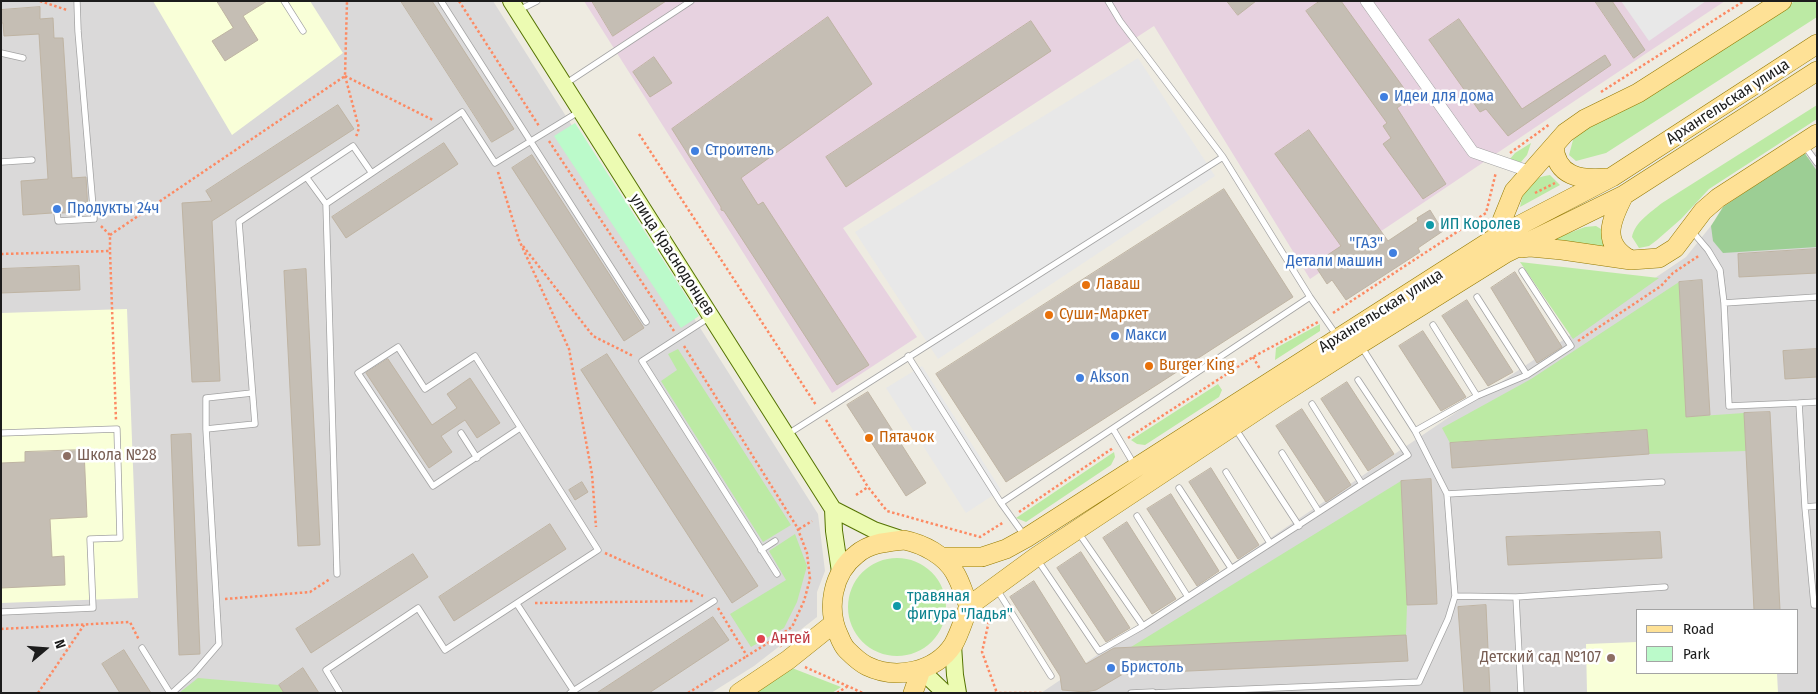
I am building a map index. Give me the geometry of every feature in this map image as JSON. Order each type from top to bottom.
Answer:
[{"type":"main road","points":[[1782,1],[1638,93],[1585,119],[1565,133],[1514,192],[1501,245],[1631,260],[1659,258],[1674,248],[1703,211],[1718,198],[1810,138]]},
{"type":"main road","name":"улица Краснодонцев","points":[[514,6],[833,509],[840,572]]},
{"type":"main road","name":"Архангельская улица","points":[[941,557],[982,557],[1006,549],[1026,538],[1338,338],[1501,245],[1612,177],[1817,44]]},
{"type":"main road","name":"Архангельская улица","points":[[969,606],[998,591],[1036,557],[1360,344],[1501,245],[1624,195],[1817,71]]},
{"type":"main road","points":[[1554,146],[1559,164],[1575,177],[1588,179],[1612,177]]},
{"type":"main road","points":[[1624,195],[1611,224],[1611,237],[1618,252],[1631,260]]},
{"type":"main road","points":[[833,509],[874,530],[921,544],[941,557],[955,572],[969,606],[952,645],[938,660],[921,670],[893,674],[867,666],[845,648],[833,624],[832,597],[840,572],[857,554],[879,542],[904,540]]},
{"type":"main road","points":[[739,693],[788,660],[833,624]]},
{"type":"main road","points":[[952,645],[958,693]]},
{"type":"main road","points":[[913,693],[921,670]]},
{"type":"main road","points":[[921,670],[945,693]]},
{"type":"street","points":[[1366,1],[1473,152],[1531,172]]},
{"type":"lane","points":[[57,213],[58,221],[94,218],[77,1]]},
{"type":"lane","points":[[284,1],[303,31]]},
{"type":"lane","points":[[441,1],[646,322]]},
{"type":"lane","points":[[514,6],[537,1]]},
{"type":"lane","points":[[563,85],[691,1]]},
{"type":"lane","points":[[1108,1],[1120,21],[1222,156],[1310,297],[1338,338]]},
{"type":"lane","points":[[1,53],[23,58]]},
{"type":"lane","points":[[326,204],[462,112],[495,163],[580,111]]},
{"type":"lane","points":[[1810,138],[1817,163]]},
{"type":"lane","points":[[206,429],[255,424],[239,222],[353,146],[372,172]]},
{"type":"lane","points":[[786,435],[1222,156]]},
{"type":"lane","points":[[1,162],[32,160]]},
{"type":"lane","points":[[307,178],[326,204],[337,574]]},
{"type":"lane","points":[[1690,229],[1708,250],[1720,270],[1724,303],[1730,406],[1817,402]]},
{"type":"lane","points":[[1415,431],[1478,396],[1527,375],[1571,346],[1522,271]]},
{"type":"lane","points":[[1001,503],[1310,297]]},
{"type":"lane","points":[[1477,297],[1527,375]]},
{"type":"lane","points":[[1724,303],[1817,297]]},
{"type":"lane","points":[[711,316],[642,361],[777,574]]},
{"type":"lane","points":[[1433,325],[1478,396]]},
{"type":"lane","points":[[1131,693],[1419,682],[1448,620],[1455,596],[1447,494],[1415,431],[1360,344]]},
{"type":"lane","points":[[340,693],[326,670],[418,608],[445,650],[598,550],[475,356],[425,389],[398,347],[358,373],[433,486],[520,428]]},
{"type":"lane","points":[[908,356],[1001,503],[1026,538]]},
{"type":"lane","points":[[1036,557],[1099,651],[1143,626],[1408,455],[1358,380]]},
{"type":"lane","points":[[142,648],[171,693],[194,673],[219,644],[206,429],[206,398],[252,393]]},
{"type":"lane","points":[[1799,403],[1805,507],[1814,606],[1817,605]]},
{"type":"lane","points":[[1312,404],[1362,484]]},
{"type":"lane","points":[[1234,427],[1299,526]]},
{"type":"lane","points":[[1,432],[116,429],[120,538],[90,539],[93,608],[1,612]]},
{"type":"lane","points":[[1113,429],[1136,466]]},
{"type":"lane","points":[[461,433],[477,458]]},
{"type":"lane","points":[[1282,454],[1319,512]]},
{"type":"lane","points":[[1226,472],[1270,543]]},
{"type":"lane","points":[[1447,494],[1662,482]]},
{"type":"lane","points":[[1179,488],[1231,568]]},
{"type":"lane","points":[[1805,507],[1817,506]]},
{"type":"lane","points":[[1137,516],[1188,597]]},
{"type":"lane","points":[[1077,531],[1143,626]]},
{"type":"lane","points":[[761,550],[775,541]]},
{"type":"lane","points":[[1455,596],[1516,597],[1665,587]]},
{"type":"lane","points":[[998,591],[1052,676]]},
{"type":"lane","points":[[1516,597],[1521,693]]},
{"type":"lane","points":[[517,604],[573,692],[714,601]]},
{"type":"path","points":[[40,1],[77,13]]},
{"type":"path","points":[[347,1],[345,76],[359,128],[353,146]]},
{"type":"path","points":[[459,1],[678,337],[798,530],[807,552],[810,579],[804,601],[792,627],[776,638]]},
{"type":"path","points":[[1601,92],[1744,1]]},
{"type":"path","points":[[345,76],[443,125]]},
{"type":"path","points":[[110,235],[345,76]]},
{"type":"path","points":[[639,134],[821,412],[868,488],[887,511],[980,537],[1253,358],[1325,319],[1486,212],[1499,160],[1550,124]]},
{"type":"path","points":[[495,163],[519,240],[569,349],[592,474],[598,550],[714,601]]},
{"type":"path","points":[[1528,197],[1561,180]]},
{"type":"path","points":[[94,218],[110,235],[116,429]]},
{"type":"path","points":[[519,240],[593,336],[642,361]]},
{"type":"path","points":[[1571,346],[1661,286],[1674,273],[1708,250]]},
{"type":"path","points":[[1,254],[110,251]]},
{"type":"path","points":[[1666,272],[1674,273]]},
{"type":"path","points":[[856,495],[868,488]]},
{"type":"path","points":[[798,530],[812,521]]},
{"type":"path","points":[[216,600],[310,592],[337,574]]},
{"type":"path","points":[[998,591],[990,612],[982,652],[996,692],[1042,693]]},
{"type":"path","points":[[517,604],[714,601]]},
{"type":"path","points":[[1,628],[130,622],[142,648]]},
{"type":"path","points":[[38,693],[84,625]]},
{"type":"path","points":[[688,693],[748,656]]},
{"type":"path","points":[[837,693],[848,686]]},
{"type":"shaded area","points":[[1,1],[493,1],[818,514],[825,571],[817,592],[817,617],[754,666],[711,693],[1,693]]},
{"type":"shaded area","points":[[153,1],[310,1],[343,53],[232,135]]},
{"type":"shaded area","points":[[584,1],[1725,1],[1310,279],[1154,26],[843,228],[917,337],[832,393]]},
{"type":"shaded area","points":[[1621,1],[1706,1],[1649,41]]},
{"type":"shaded area","points":[[1138,58],[1215,176],[938,359],[855,232]]},
{"type":"shaded area","points":[[353,146],[371,172],[326,204],[307,178]]},
{"type":"shaded area","points":[[1817,151],[1817,693],[1041,693],[1686,257],[1714,222],[1727,210]]},
{"type":"shaded area","name":"Школа №28","points":[[127,309],[138,598],[1,603],[1,313]]},
{"type":"shaded area","points":[[922,366],[1001,490],[966,513],[886,388]]},
{"type":"shaded area","name":"Детский сад №107","points":[[1636,642],[1636,674],[1777,674],[1778,693],[1587,693],[1586,644]]},
{"type":"green space","points":[[1795,1],[1817,1],[1817,17],[1606,153],[1576,161],[1569,155],[1573,140],[1590,124],[1643,98]]},
{"type":"green space","points":[[1817,105],[1817,119],[1709,189],[1681,219],[1657,240],[1649,246],[1639,248],[1632,237],[1636,227],[1653,210]]},
{"type":"green space","points":[[575,123],[699,316],[681,328],[554,136]]},
{"type":"green space","points":[[1531,143],[1527,155],[1521,162],[1514,163],[1510,159],[1515,153]]},
{"type":"green space","points":[[1804,152],[1817,171],[1817,247],[1723,253],[1713,241],[1711,226],[1723,207]]},
{"type":"green space","points":[[1550,175],[1560,185],[1520,207],[1529,184],[1532,181]]},
{"type":"green space","points":[[1596,226],[1601,229],[1609,251],[1551,240],[1585,227]]},
{"type":"green space","points":[[1520,262],[1659,278],[1573,339]]},
{"type":"green space","points":[[1679,282],[1686,417],[1744,413],[1746,451],[1649,454],[1647,430],[1450,443],[1442,428],[1531,379]]},
{"type":"green space","points":[[1320,324],[1320,331],[1275,360],[1276,348]]},
{"type":"green space","points":[[678,349],[791,525],[763,542],[661,381],[677,370],[668,354]]},
{"type":"green space","points":[[1218,384],[1222,390],[1219,397],[1145,445],[1137,444],[1131,440]]},
{"type":"green space","points":[[1114,452],[1115,457],[1111,465],[1026,522],[1016,518]]},
{"type":"green space","points":[[1401,481],[1407,605],[1406,635],[1131,647]]},
{"type":"green space","points":[[795,534],[807,566],[797,602],[784,628],[751,647],[730,614],[786,580],[769,551]]},
{"type":"green space","points":[[897,558],[916,562],[932,572],[942,588],[946,607],[942,626],[932,642],[916,652],[897,656],[878,652],[862,642],[852,626],[848,607],[852,588],[862,572],[878,562]]},
{"type":"green space","points":[[792,668],[841,687],[832,693],[755,693]]},
{"type":"green space","points":[[198,678],[279,685],[284,693],[179,693]]},
{"type":"building","points":[[217,1],[267,1],[243,16],[258,40],[225,61],[212,41],[233,28]]},
{"type":"building","points":[[401,1],[432,1],[514,129],[492,142]]},
{"type":"building","points":[[592,1],[666,1],[613,36]]},
{"type":"building","points":[[1227,1],[1256,1],[1238,15]]},
{"type":"building","points":[[1320,1],[1341,1],[1411,98],[1397,108],[1446,184],[1423,199],[1383,144],[1391,138],[1383,126],[1387,123],[1306,11]]},
{"type":"building","points":[[1595,1],[1612,1],[1645,50],[1634,58]]},
{"type":"building","points":[[40,7],[40,19],[53,18],[54,38],[63,38],[72,178],[86,177],[88,211],[62,213],[57,208],[52,213],[23,215],[21,181],[48,179],[39,34],[4,36],[1,10]]},
{"type":"building","points":[[828,17],[872,84],[741,178],[758,205],[763,202],[869,365],[837,385],[724,211],[721,210],[721,207],[672,129]]},
{"type":"building","points":[[1459,19],[1522,109],[1605,55],[1611,65],[1508,136],[1486,109],[1480,112],[1429,40]]},
{"type":"building","points":[[1031,21],[1051,51],[846,187],[826,157]]},
{"type":"building","points":[[654,57],[672,83],[650,97],[633,72]]},
{"type":"building","points":[[338,105],[354,129],[212,221],[220,381],[192,382],[182,203],[212,201],[206,191]]},
{"type":"building","points":[[1309,130],[1388,241],[1418,221],[1417,218],[1430,210],[1443,231],[1418,248],[1420,252],[1346,300],[1332,280],[1327,284],[1314,264],[1341,246],[1275,154]]},
{"type":"building","points":[[444,143],[458,164],[346,238],[332,217]]},
{"type":"building","points":[[532,155],[644,328],[624,341],[512,168]]},
{"type":"building","name":"Макси","points":[[1224,189],[1293,297],[1006,482],[936,374]]},
{"type":"building","points":[[1817,249],[1817,273],[1739,277],[1738,254]]},
{"type":"building","points":[[79,266],[80,290],[1,293],[1,269]]},
{"type":"building","points":[[306,269],[320,545],[298,546],[284,271]]},
{"type":"building","points":[[1515,272],[1562,347],[1537,363],[1491,288]]},
{"type":"building","points":[[1702,280],[1710,415],[1686,417],[1679,282]]},
{"type":"building","points":[[1467,300],[1513,372],[1488,386],[1442,316]]},
{"type":"building","points":[[1423,331],[1466,397],[1441,411],[1399,346]]},
{"type":"building","points":[[1817,349],[1817,377],[1785,379],[1783,351]]},
{"type":"building","points":[[607,354],[758,586],[732,603],[581,370]]},
{"type":"building","points":[[388,359],[432,425],[457,408],[447,394],[470,378],[500,423],[477,438],[465,420],[441,436],[452,452],[429,468],[366,373]]},
{"type":"building","points":[[1347,382],[1394,454],[1368,471],[1321,399]]},
{"type":"building","points":[[868,392],[926,483],[906,496],[847,405]]},
{"type":"building","points":[[1302,409],[1351,485],[1326,502],[1276,426]]},
{"type":"building","points":[[1770,412],[1780,609],[1754,609],[1744,413]]},
{"type":"building","points":[[1647,430],[1649,454],[1452,468],[1450,443]]},
{"type":"building","points":[[191,434],[200,654],[179,655],[171,435]]},
{"type":"building","points":[[84,450],[87,517],[50,519],[52,557],[64,556],[65,585],[1,588],[1,463],[25,462],[25,452]]},
{"type":"building","points":[[1211,468],[1259,545],[1238,559],[1189,482]]},
{"type":"building","points":[[1431,479],[1437,604],[1407,605],[1401,481]]},
{"type":"building","points":[[582,482],[588,492],[575,500],[569,490]]},
{"type":"building","points":[[1171,494],[1219,571],[1197,586],[1147,509]]},
{"type":"building","points":[[1127,522],[1176,599],[1152,614],[1103,538]]},
{"type":"building","points":[[550,524],[566,549],[454,621],[439,597]]},
{"type":"building","points":[[1660,532],[1662,558],[1508,565],[1506,537]]},
{"type":"building","points":[[1081,552],[1130,628],[1106,642],[1057,568]]},
{"type":"building","points":[[413,554],[428,577],[311,653],[296,629]]},
{"type":"building","points":[[1034,581],[1086,664],[1114,648],[1406,635],[1408,661],[1123,674],[1096,690],[1085,692],[1062,690],[1060,676],[1010,597]]},
{"type":"building","points":[[1486,605],[1490,693],[1464,693],[1458,607]]},
{"type":"building","points":[[713,617],[729,640],[649,693],[597,693]]},
{"type":"building","points":[[124,650],[151,693],[120,693],[102,664]]},
{"type":"building","points":[[303,668],[319,693],[284,693],[279,685]]},
{"type":"place","name":"Идеи для дома","points":[[1384,97]]},
{"type":"place","name":"Строитель","points":[[695,151]]},
{"type":"place","name":"Продукты 24ч","points":[[57,209]]},
{"type":"place","name":"ИП Королев","points":[[1430,225]]},
{"type":"place","name":"\"ГАЗ\" Детали машин","points":[[1393,253]]},
{"type":"place","name":"Лаваш","points":[[1086,285]]},
{"type":"place","name":"Суши-Маркет","points":[[1049,315]]},
{"type":"place","name":"Макси","points":[[1115,336]]},
{"type":"place","name":"Burger King","points":[[1149,366]]},
{"type":"place","name":"Akson","points":[[1080,378]]},
{"type":"place","name":"Пятачок","points":[[869,438]]},
{"type":"place","name":"Школа №28","points":[[67,456]]},
{"type":"place","name":"травяная фигура \"Ладья\"","points":[[897,606]]},
{"type":"place","name":"Антей","points":[[761,639]]},
{"type":"place","name":"Детский сад №107","points":[[1611,658]]},
{"type":"place","name":"Бристоль","points":[[1111,668]]}]
